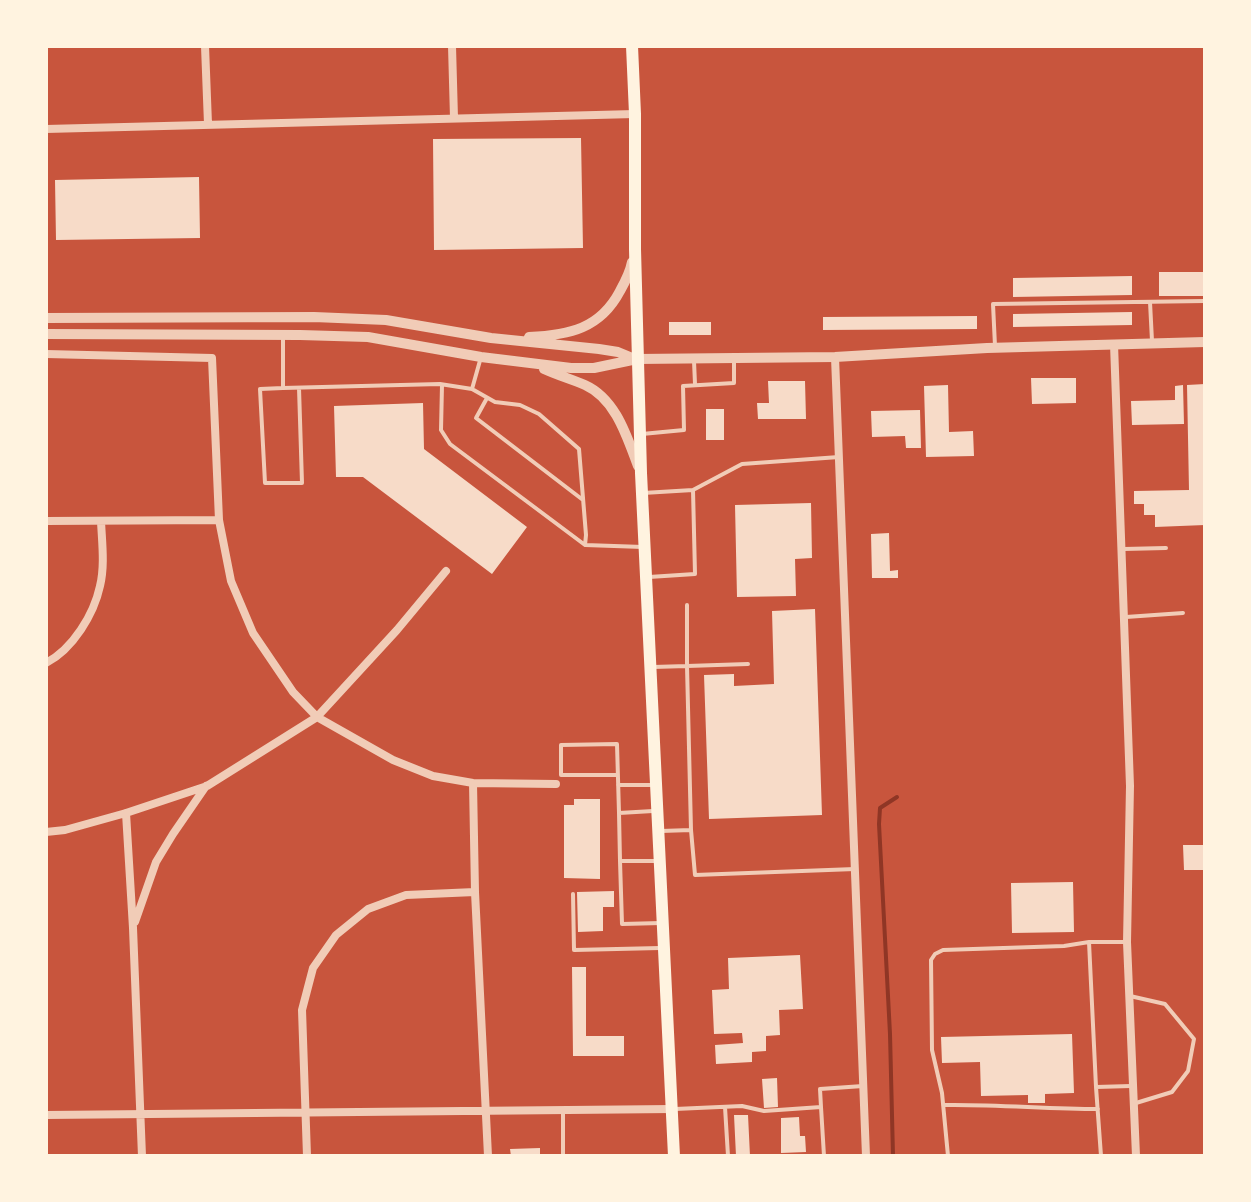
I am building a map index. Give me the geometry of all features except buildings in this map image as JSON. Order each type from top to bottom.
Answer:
[{"type":"main road","points":[[632,46],[641,473],[674,1156]]},
{"type":"street","points":[[205,46],[208,124]]},
{"type":"street","points":[[452,46],[454,118]]},
{"type":"street","points":[[46,129],[635,114]]},
{"type":"street","points":[[491,338],[535,336],[587,327],[609,310],[616,300],[630,273],[635,249]]},
{"type":"street","points":[[46,318],[314,317],[386,320],[491,338],[599,349],[637,359]]},
{"type":"street","points":[[276,318],[286,324],[287,335]]},
{"type":"street","points":[[46,334],[368,337],[481,357],[571,368],[594,368],[637,359],[835,357],[995,347],[1205,342]]},
{"type":"street","points":[[1114,344],[1130,786],[1127,942],[1136,1156]]},
{"type":"street","points":[[46,354],[212,358],[219,520],[231,581],[253,633],[293,692],[317,717],[393,760],[433,776],[473,783],[556,784]]},
{"type":"street","points":[[835,357],[866,1156]]},
{"type":"street","points":[[535,365],[587,386],[602,397],[613,409],[626,434],[641,473]]},
{"type":"street","points":[[46,521],[219,520]]},
{"type":"street","points":[[46,663],[67,647],[83,626],[100,587],[103,565],[101,521]]},
{"type":"street","points":[[46,832],[65,830],[126,813],[207,786],[317,717],[446,571]]},
{"type":"street","points":[[473,783],[488,1156]]},
{"type":"street","points":[[133,928],[156,862],[207,786]]},
{"type":"street","points":[[126,813],[142,1156]]},
{"type":"street","points":[[307,1156],[302,1010],[313,968],[336,935],[368,909],[406,895],[475,892]]},
{"type":"street","points":[[46,1115],[672,1109]]},
{"type":"lane","points":[[1150,301],[1152,343]]},
{"type":"lane","points":[[995,347],[993,304],[1205,301]]},
{"type":"lane","points":[[283,388],[287,335]]},
{"type":"lane","points":[[472,389],[481,357]]},
{"type":"lane","points":[[640,434],[684,430],[683,386],[734,383],[734,358]]},
{"type":"lane","points":[[694,359],[695,385]]},
{"type":"lane","points":[[299,387],[302,483],[265,483],[260,389],[299,387],[442,384],[472,389],[495,402],[520,405],[539,414],[579,449],[585,545]]},
{"type":"lane","points":[[442,384],[441,430],[450,444],[585,545],[645,547]]},
{"type":"lane","points":[[487,398],[476,418],[583,500]]},
{"type":"lane","points":[[642,493],[693,490],[742,464],[839,457]]},
{"type":"lane","points":[[646,578],[695,574],[693,490]]},
{"type":"lane","points":[[1121,549],[1166,548]]},
{"type":"lane","points":[[687,605],[691,830],[695,875],[855,869]]},
{"type":"lane","points":[[1124,617],[1183,613]]},
{"type":"lane","points":[[651,667],[748,664]]},
{"type":"lane","points":[[618,775],[561,775],[561,745],[617,744],[618,775],[618,785],[619,813],[620,861],[622,924],[663,923]]},
{"type":"lane","points":[[618,785],[656,784]]},
{"type":"lane","points":[[619,813],[658,811]]},
{"type":"lane","points":[[659,832],[691,830]]},
{"type":"lane","points":[[620,861],[660,861]]},
{"type":"lane","points":[[573,894],[574,950],[664,947]]},
{"type":"lane","points":[[1089,942],[1101,1156]]},
{"type":"lane","points":[[948,1156],[938,1070],[932,1050],[931,960],[935,954],[943,950],[1127,942]]},
{"type":"lane","points":[[1130,996],[1165,1004],[1194,1039],[1188,1071],[1172,1092],[1134,1104]]},
{"type":"lane","points":[[824,1156],[820,1089],[864,1086]]},
{"type":"lane","points":[[1096,1087],[1134,1086]]},
{"type":"lane","points":[[943,1105],[1098,1109]]},
{"type":"lane","points":[[672,1109],[742,1106],[764,1111],[821,1107]]},
{"type":"lane","points":[[725,1107],[728,1156]]},
{"type":"lane","points":[[563,1111],[563,1156]]},
{"type":"waterway","points":[[893,1156],[879,824],[880,808],[897,797]]}]
